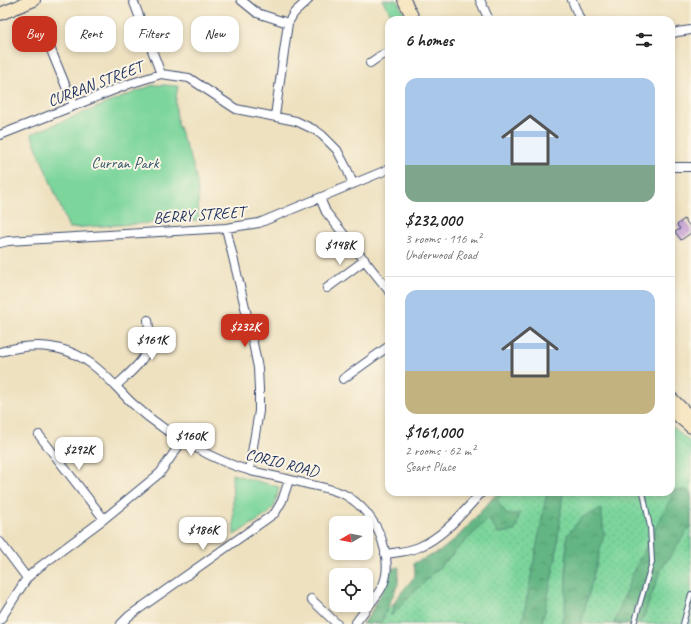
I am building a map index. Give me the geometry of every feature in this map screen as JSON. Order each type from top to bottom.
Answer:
[{"type":"main road","points":[[0,14],[34,0]]},
{"type":"main road","points":[[404,0],[412,16]]},
{"type":"main road","points":[[675,402],[691,418]]},
{"type":"main road","points":[[675,414],[691,428]]},
{"type":"street","points":[[133,0],[161,74]]},
{"type":"street","points":[[241,0],[257,13],[288,23]]},
{"type":"street","points":[[275,116],[288,23],[294,13],[308,0]]},
{"type":"street","points":[[480,0],[487,16]]},
{"type":"street","points":[[572,0],[578,16]]},
{"type":"street","points":[[675,33],[691,30]]},
{"type":"street","points":[[52,52],[74,106]]},
{"type":"street","points":[[370,63],[385,54]]},
{"type":"street","name":"CURRAN STREET","points":[[0,135],[161,74],[189,78],[236,109],[275,116],[307,125],[322,135],[337,150],[345,164],[353,184]]},
{"type":"street","points":[[675,167],[691,167]]},
{"type":"street","name":"BERRY STREET","points":[[0,243],[8,241],[226,228],[259,223],[385,171]]},
{"type":"street","points":[[320,198],[326,212],[385,286]]},
{"type":"street","points":[[226,228],[252,335],[258,368],[259,411],[249,470]]},
{"type":"street","points":[[327,288],[365,260]]},
{"type":"street","points":[[116,386],[139,362],[147,349],[149,339],[148,320]]},
{"type":"street","name":"CORIO ROAD","points":[[0,352],[29,345],[40,345],[61,349],[79,356],[88,361],[152,420],[182,441],[216,458],[249,470],[331,489],[348,496],[363,508],[381,534],[386,568],[383,585],[354,624]]},
{"type":"street","points":[[343,379],[385,349]]},
{"type":"street","points":[[39,435],[104,519]]},
{"type":"street","points":[[0,620],[27,578],[38,568],[104,519],[160,473],[182,441]]},
{"type":"street","points":[[121,624],[129,616],[275,513],[282,500],[289,480]]},
{"type":"street","points":[[385,554],[411,550],[438,536],[449,527],[478,496]]},
{"type":"street","points":[[0,542],[27,578]]},
{"type":"street","points":[[311,599],[337,624]]},
{"type":"lane","points":[[634,624],[638,605],[652,562],[650,527],[644,496]]},
{"type":"lane","points":[[683,624],[691,594]]},
{"type":"green space","points":[[382,0],[397,0],[405,16],[392,16]]},
{"type":"green space","name":"Curran Park","points":[[153,85],[178,86],[176,112],[181,133],[196,177],[199,220],[69,228],[31,134]]},
{"type":"green space","points":[[675,429],[691,443],[691,624],[374,624],[497,496],[675,496]]},
{"type":"green space","points":[[232,474],[279,487],[275,505],[268,514],[234,535]]},
{"type":"green space","points":[[675,490],[687,490],[691,498],[691,525],[661,570],[641,624],[614,624],[633,572],[672,496],[675,496]]},
{"type":"green space","points":[[494,496],[501,496],[497,500],[507,515],[520,513],[515,531],[497,533],[489,518],[391,616],[396,599],[415,576],[414,563],[439,552],[459,536]]},
{"type":"green space","points":[[546,496],[563,496],[556,557],[542,624],[522,624]]},
{"type":"green space","points":[[601,509],[604,534],[581,624],[561,624],[565,608],[567,536],[581,518]]},
{"type":"green space","points":[[399,567],[398,584],[381,623],[362,624],[371,612],[373,612],[373,608],[390,576],[389,569]]},
{"type":"building","points":[[684,219],[691,228],[691,233],[681,240],[675,232],[680,229],[677,225]]}]
